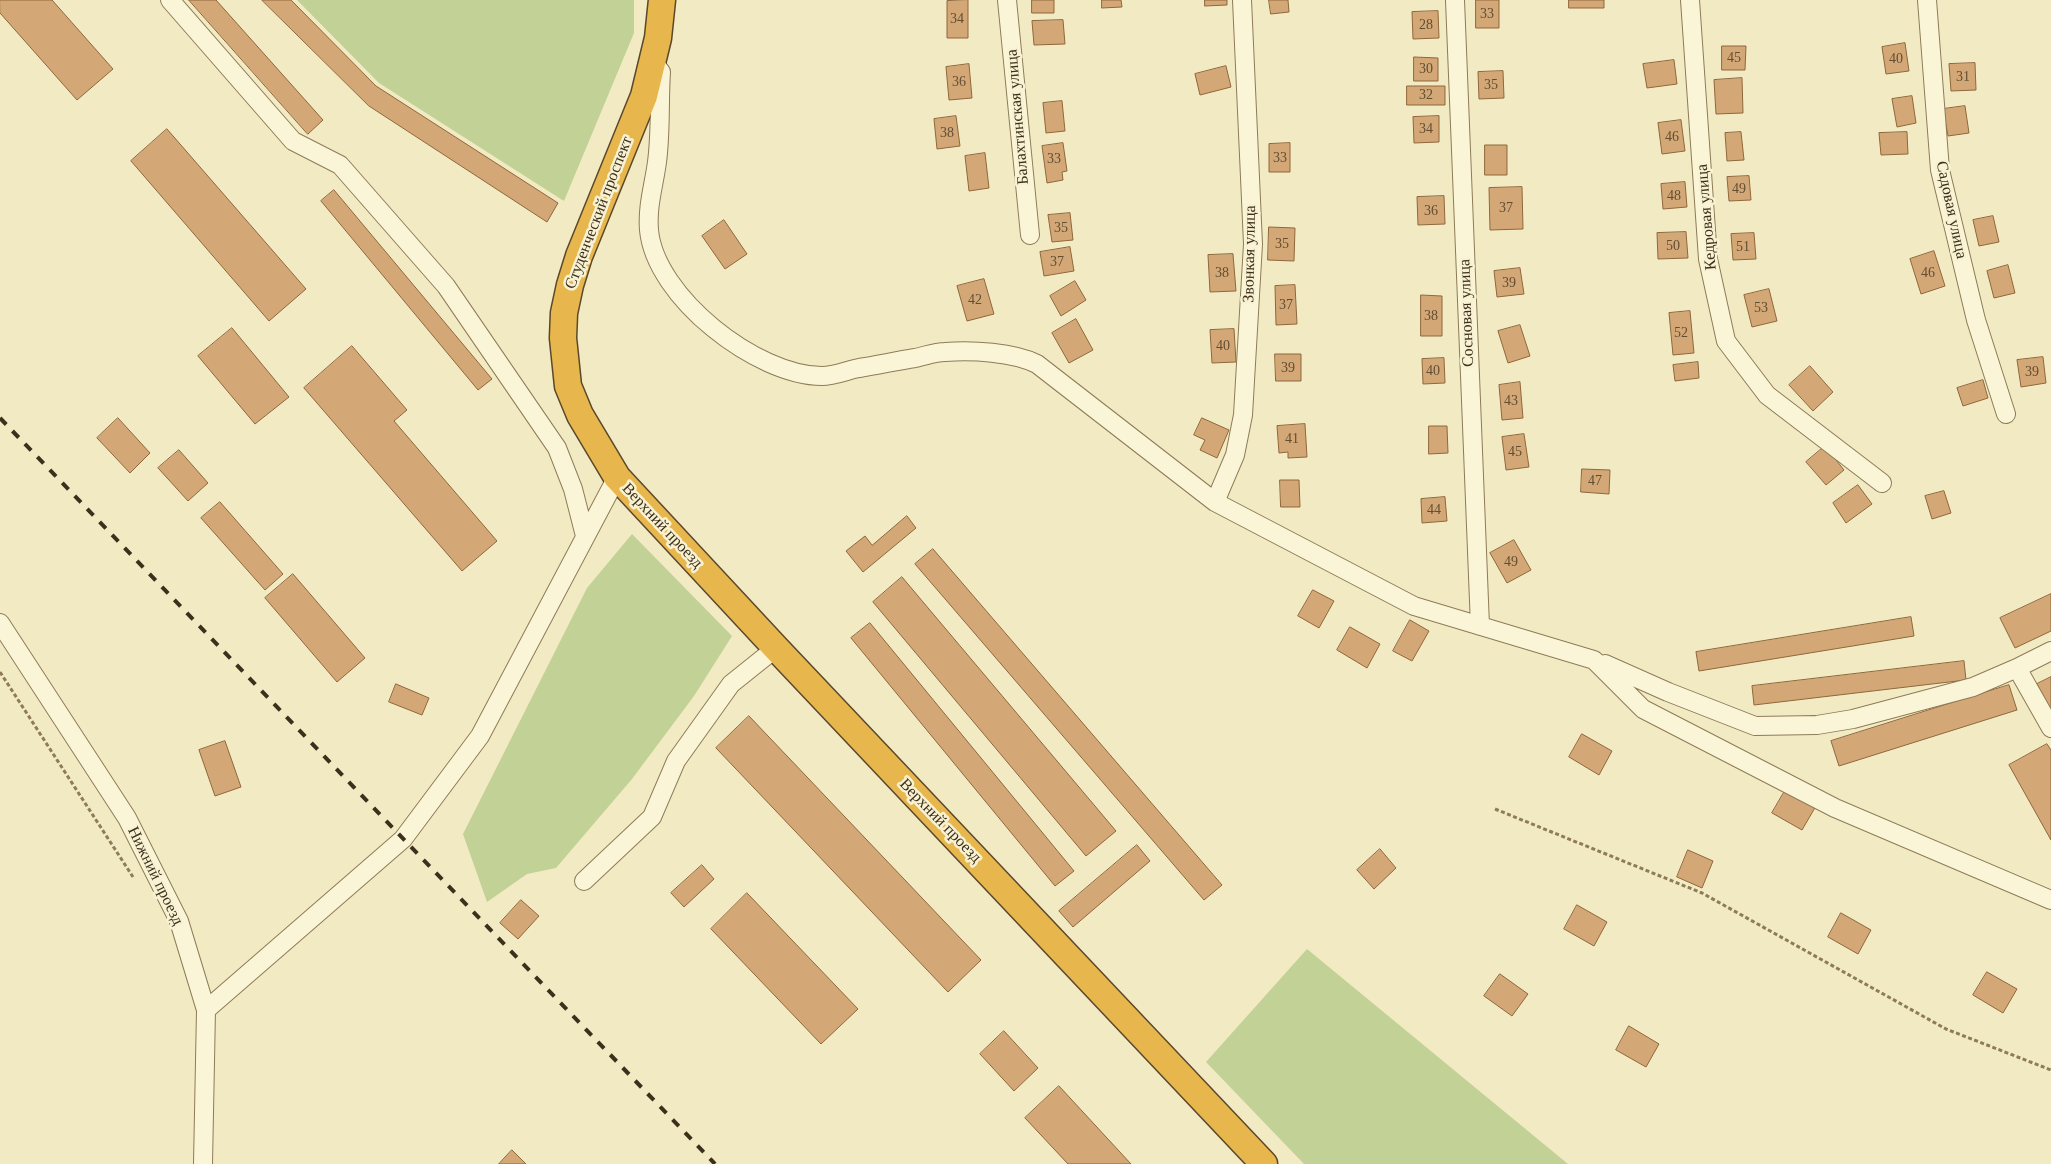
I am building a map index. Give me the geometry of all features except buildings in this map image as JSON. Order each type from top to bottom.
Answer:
[{"type":"highway","name":"Студенческий проспект","points":[[617,477],[580,415],[568,386],[563,338],[564,313],[579,256],[644,96],[653,62],[662,0]]},
{"type":"highway","name":"Верхний проезд","points":[[617,477],[1264,1164]]},
{"type":"street","points":[[170,0],[294,141],[340,166],[446,286],[557,448],[573,489],[585,536]]},
{"type":"street","name":"Балахтинская улица","points":[[1007,0],[1030,235]]},
{"type":"street","name":"Звонкая улица","points":[[1215,502],[1235,456],[1243,415],[1253,244],[1242,0]]},
{"type":"street","name":"Сосновая улица","points":[[1455,0],[1480,626]]},
{"type":"street","name":"Кедровая улица","points":[[1690,0],[1708,259],[1726,340],[1767,395],[1882,483]]},
{"type":"street","name":"Садовая улица","points":[[1927,0],[1940,170],[1976,320],[2006,414]]},
{"type":"street","points":[[653,62],[662,72],[659,100],[660,133],[648,204],[649,231],[657,259],[670,283],[688,304],[714,328],[742,349],[766,363],[789,370],[823,376],[944,352],[1000,354],[1023,357],[1037,364],[1215,502],[1414,606],[1594,660],[1668,692],[1755,726],[1817,725],[1853,719],[1973,687],[2051,651]]},
{"type":"street","points":[[206,1010],[403,839],[480,736],[617,477]]},
{"type":"street","name":"Нижний проезд","points":[[0,623],[127,818],[179,921],[206,1010],[203,1164]]},
{"type":"street","points":[[584,881],[652,817],[676,761],[731,684],[776,648]]},
{"type":"street","points":[[1594,660],[1643,709],[1834,808],[2051,900]]},
{"type":"street","points":[[2017,668],[2051,728]]},
{"type":"path","points":[[0,672],[133,876]]},
{"type":"path","points":[[1495,809],[1702,893],[1946,1029],[2051,1070]]},
{"type":"green space","points":[[297,0],[634,0],[634,33],[564,201],[379,83]]},
{"type":"green space","points":[[632,534],[732,636],[694,696],[632,779],[556,868],[527,874],[487,902],[463,834],[587,588]]},
{"type":"green space","points":[[1307,949],[1568,1164],[1304,1164],[1206,1062]]},
{"type":"railway","points":[[0,418],[715,1164]]}]
